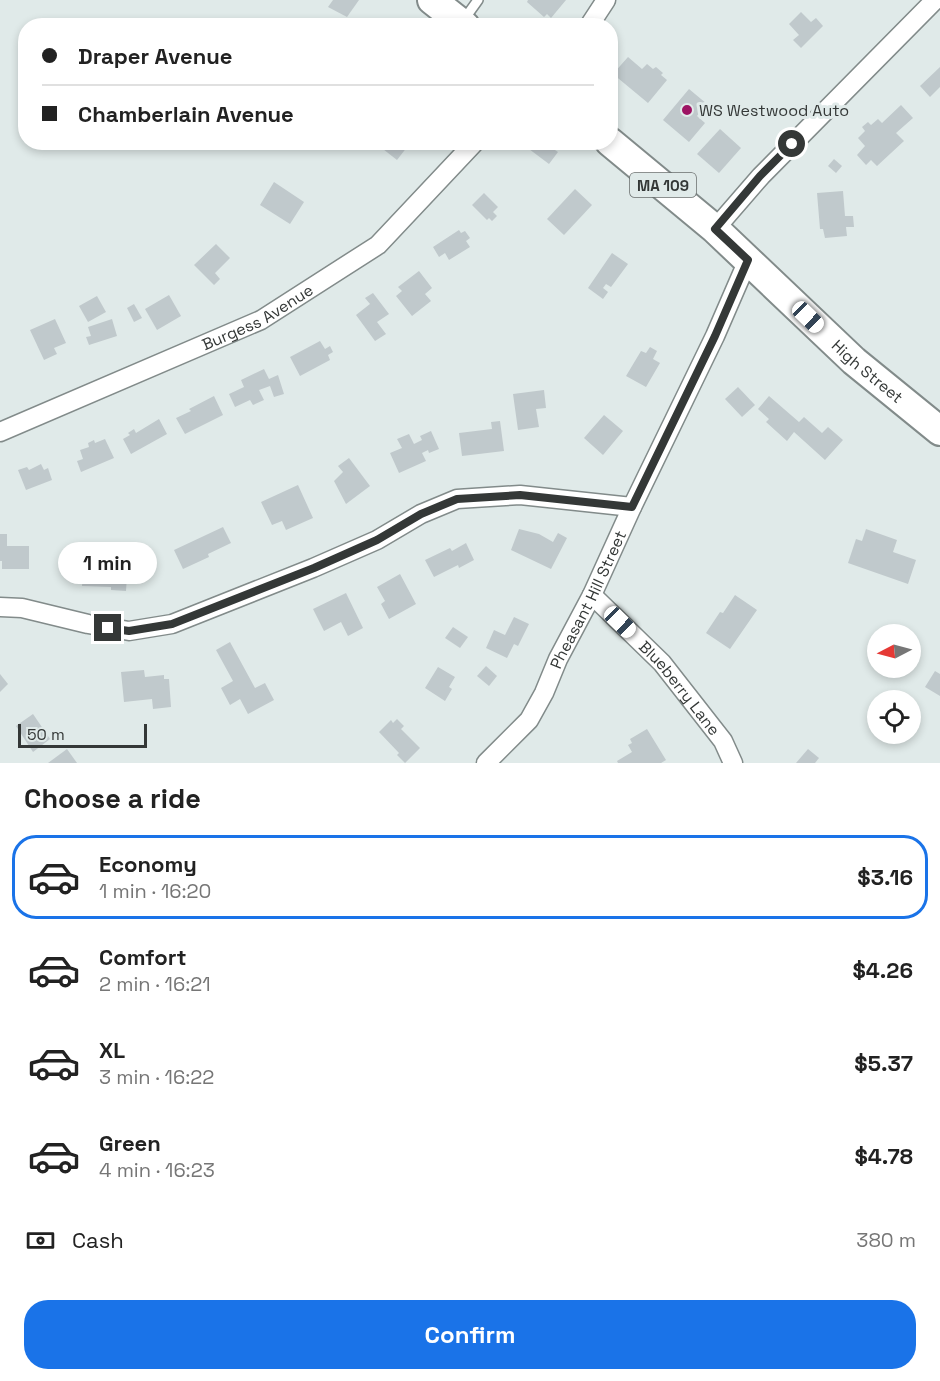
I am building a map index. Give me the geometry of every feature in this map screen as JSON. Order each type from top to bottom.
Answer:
[{"type":"main road","points":[[432,0],[468,16]]},
{"type":"main road","name":"High Street","points":[[618,149],[715,229],[854,361],[940,431]]},
{"type":"street","points":[[594,18],[606,0]]},
{"type":"street","points":[[715,229],[760,176],[935,0]]},
{"type":"street","name":"Burgess Avenue","points":[[0,432],[261,320],[378,245],[468,150]]},
{"type":"street","name":"Pheasant Hill Street","points":[[486,763],[529,720],[544,693],[558,659],[592,595],[715,336],[748,260]]},
{"type":"street","points":[[0,607],[22,608],[129,631],[172,624],[314,568],[377,540],[421,514],[457,499],[520,495],[632,507]]},
{"type":"street","name":"Blueberry Lane","points":[[592,595],[663,663],[723,741],[733,763]]},
{"type":"building","points":[[333,0],[359,0],[347,17],[328,7]]},
{"type":"building","points":[[528,0],[566,0],[551,18],[547,14],[544,17],[527,2]]},
{"type":"building","points":[[801,12],[811,22],[816,18],[823,26],[801,48],[793,40],[799,35],[789,24]]},
{"type":"building","points":[[628,57],[642,69],[647,64],[653,69],[656,67],[667,80],[648,103],[618,78],[618,68]]},
{"type":"building","points":[[940,67],[940,87],[930,97],[920,86]]},
{"type":"building","name":"WS Westwood Auto","points":[[689,89],[707,104],[697,116],[705,123],[689,142],[663,120]]},
{"type":"building","points":[[901,105],[913,118],[896,133],[904,141],[877,166],[871,160],[866,165],[857,155],[865,146],[858,138],[865,131],[862,127],[868,122],[871,125],[878,119],[882,123]]},
{"type":"building","points":[[720,129],[741,148],[719,173],[697,154]]},
{"type":"building","points":[[384,150],[405,150],[397,160]]},
{"type":"building","points":[[530,150],[558,152],[549,164]]},
{"type":"building","points":[[834,159],[842,166],[836,173],[828,166]]},
{"type":"building","points":[[274,182],[304,202],[290,224],[260,205]]},
{"type":"building","points":[[575,189],[592,205],[564,235],[547,219]]},
{"type":"building","points":[[843,191],[845,216],[853,216],[854,227],[846,227],[847,236],[825,238],[823,229],[820,229],[817,193]]},
{"type":"building","points":[[484,193],[498,207],[493,212],[497,216],[492,221],[489,218],[487,220],[472,205]]},
{"type":"building","points":[[459,230],[461,233],[465,231],[470,238],[466,241],[470,247],[449,260],[445,253],[439,257],[433,247]]},
{"type":"building","points":[[216,244],[230,258],[215,273],[220,279],[214,285],[194,265]]},
{"type":"building","points":[[612,253],[628,264],[611,287],[606,284],[603,288],[608,292],[603,299],[588,288]]},
{"type":"building","points":[[419,271],[432,288],[425,294],[431,301],[412,316],[396,296],[402,291],[398,287]]},
{"type":"building","points":[[373,293],[389,314],[377,322],[386,334],[375,341],[356,315],[370,304],[365,298]]},
{"type":"building","points":[[169,295],[181,316],[157,330],[145,309]]},
{"type":"building","points":[[97,296],[106,312],[88,322],[79,306]]},
{"type":"building","points":[[134,304],[142,318],[134,322],[127,308]]},
{"type":"building","points":[[55,319],[66,343],[54,348],[57,354],[44,360],[30,330]]},
{"type":"building","points":[[112,319],[117,336],[89,345],[86,337],[91,336],[88,327]]},
{"type":"building","points":[[320,341],[325,349],[330,346],[333,352],[328,355],[330,360],[300,376],[290,357]]},
{"type":"building","points":[[650,347],[657,351],[653,359],[660,363],[646,387],[626,376],[641,351],[646,353]]},
{"type":"building","points":[[264,369],[269,379],[278,375],[284,394],[274,397],[270,386],[259,390],[264,400],[253,405],[250,400],[235,407],[229,394],[244,387],[241,380]]},
{"type":"building","points":[[738,387],[755,405],[742,417],[725,399]]},
{"type":"building","points":[[544,390],[546,408],[536,409],[539,427],[518,430],[513,394]]},
{"type":"building","points":[[214,396],[223,415],[185,434],[176,418]]},
{"type":"building","points":[[769,396],[799,422],[804,417],[822,433],[828,427],[843,440],[825,460],[794,432],[787,441],[766,422],[769,419],[758,409]]},
{"type":"building","points":[[604,415],[623,431],[603,455],[584,438]]},
{"type":"building","points":[[159,419],[167,434],[131,454],[123,439],[134,429],[136,433]]},
{"type":"building","points":[[500,421],[504,451],[462,456],[459,433],[492,429],[491,422]]},
{"type":"building","points":[[431,431],[439,449],[422,453],[426,461],[399,473],[390,453],[402,448],[397,439],[409,434],[414,444],[422,440],[420,436]]},
{"type":"building","points":[[105,439],[114,458],[81,472],[77,461],[83,459],[80,450],[89,447],[88,443],[94,440],[95,443]]},
{"type":"building","points":[[349,458],[370,486],[346,504],[334,481],[343,472],[338,466]]},
{"type":"building","points":[[41,464],[44,470],[48,468],[52,480],[26,490],[18,470],[27,467],[29,470]]},
{"type":"building","points":[[298,485],[313,518],[286,530],[282,521],[272,525],[261,502]]},
{"type":"building","points":[[223,527],[231,543],[208,554],[209,557],[183,569],[174,550]]},
{"type":"building","points":[[519,529],[539,534],[553,542],[558,533],[567,538],[551,569],[511,550]]},
{"type":"building","points":[[866,529],[897,540],[893,552],[916,560],[908,584],[848,563],[856,539],[862,541]]},
{"type":"building","points":[[0,534],[7,534],[7,546],[29,546],[29,569],[2,569]]},
{"type":"building","points":[[466,543],[474,560],[434,577],[425,560],[450,548],[452,551]]},
{"type":"building","points":[[84,560],[128,562],[126,591],[111,590],[111,587],[82,586]]},
{"type":"building","points":[[400,574],[416,604],[389,619],[381,604],[385,601],[377,587]]},
{"type":"building","points":[[346,593],[363,628],[348,636],[341,622],[324,631],[313,609]]},
{"type":"building","points":[[735,595],[757,610],[730,649],[706,633]]},
{"type":"building","points":[[514,617],[529,624],[518,646],[514,644],[507,658],[486,648],[494,630],[505,635]]},
{"type":"building","points":[[453,627],[468,637],[460,648],[445,638]]},
{"type":"building","points":[[230,642],[255,688],[265,683],[274,700],[248,714],[240,699],[230,705],[221,688],[233,681],[216,650]]},
{"type":"building","points":[[486,666],[497,676],[489,686],[477,676]]},
{"type":"building","points":[[438,667],[455,677],[449,687],[452,689],[445,701],[425,688]]},
{"type":"building","points":[[144,670],[145,677],[164,675],[164,679],[169,679],[171,707],[153,709],[152,699],[124,702],[121,672]]},
{"type":"building","points":[[935,671],[940,674],[940,696],[925,687]]},
{"type":"building","points":[[0,674],[8,684],[0,692]]},
{"type":"building","points":[[33,714],[50,739],[33,752],[16,726]]},
{"type":"building","points":[[397,719],[404,726],[401,729],[420,748],[405,763],[397,755],[399,753],[379,732],[391,720],[393,723]]},
{"type":"building","points":[[647,729],[666,760],[661,763],[618,763],[617,761],[632,752],[628,745],[632,743],[630,739]]},
{"type":"building","points":[[67,749],[77,763],[48,763]]},
{"type":"building","points":[[808,749],[819,758],[815,763],[796,763]]},
{"type":"place","name":"WS Westwood Auto","points":[[687,110]]},
{"type":"route","points":[[108,628],[129,631],[172,624],[314,568],[377,540],[421,514],[457,499],[520,495],[632,507],[715,336],[748,260],[715,229],[760,176],[792,144]]}]
